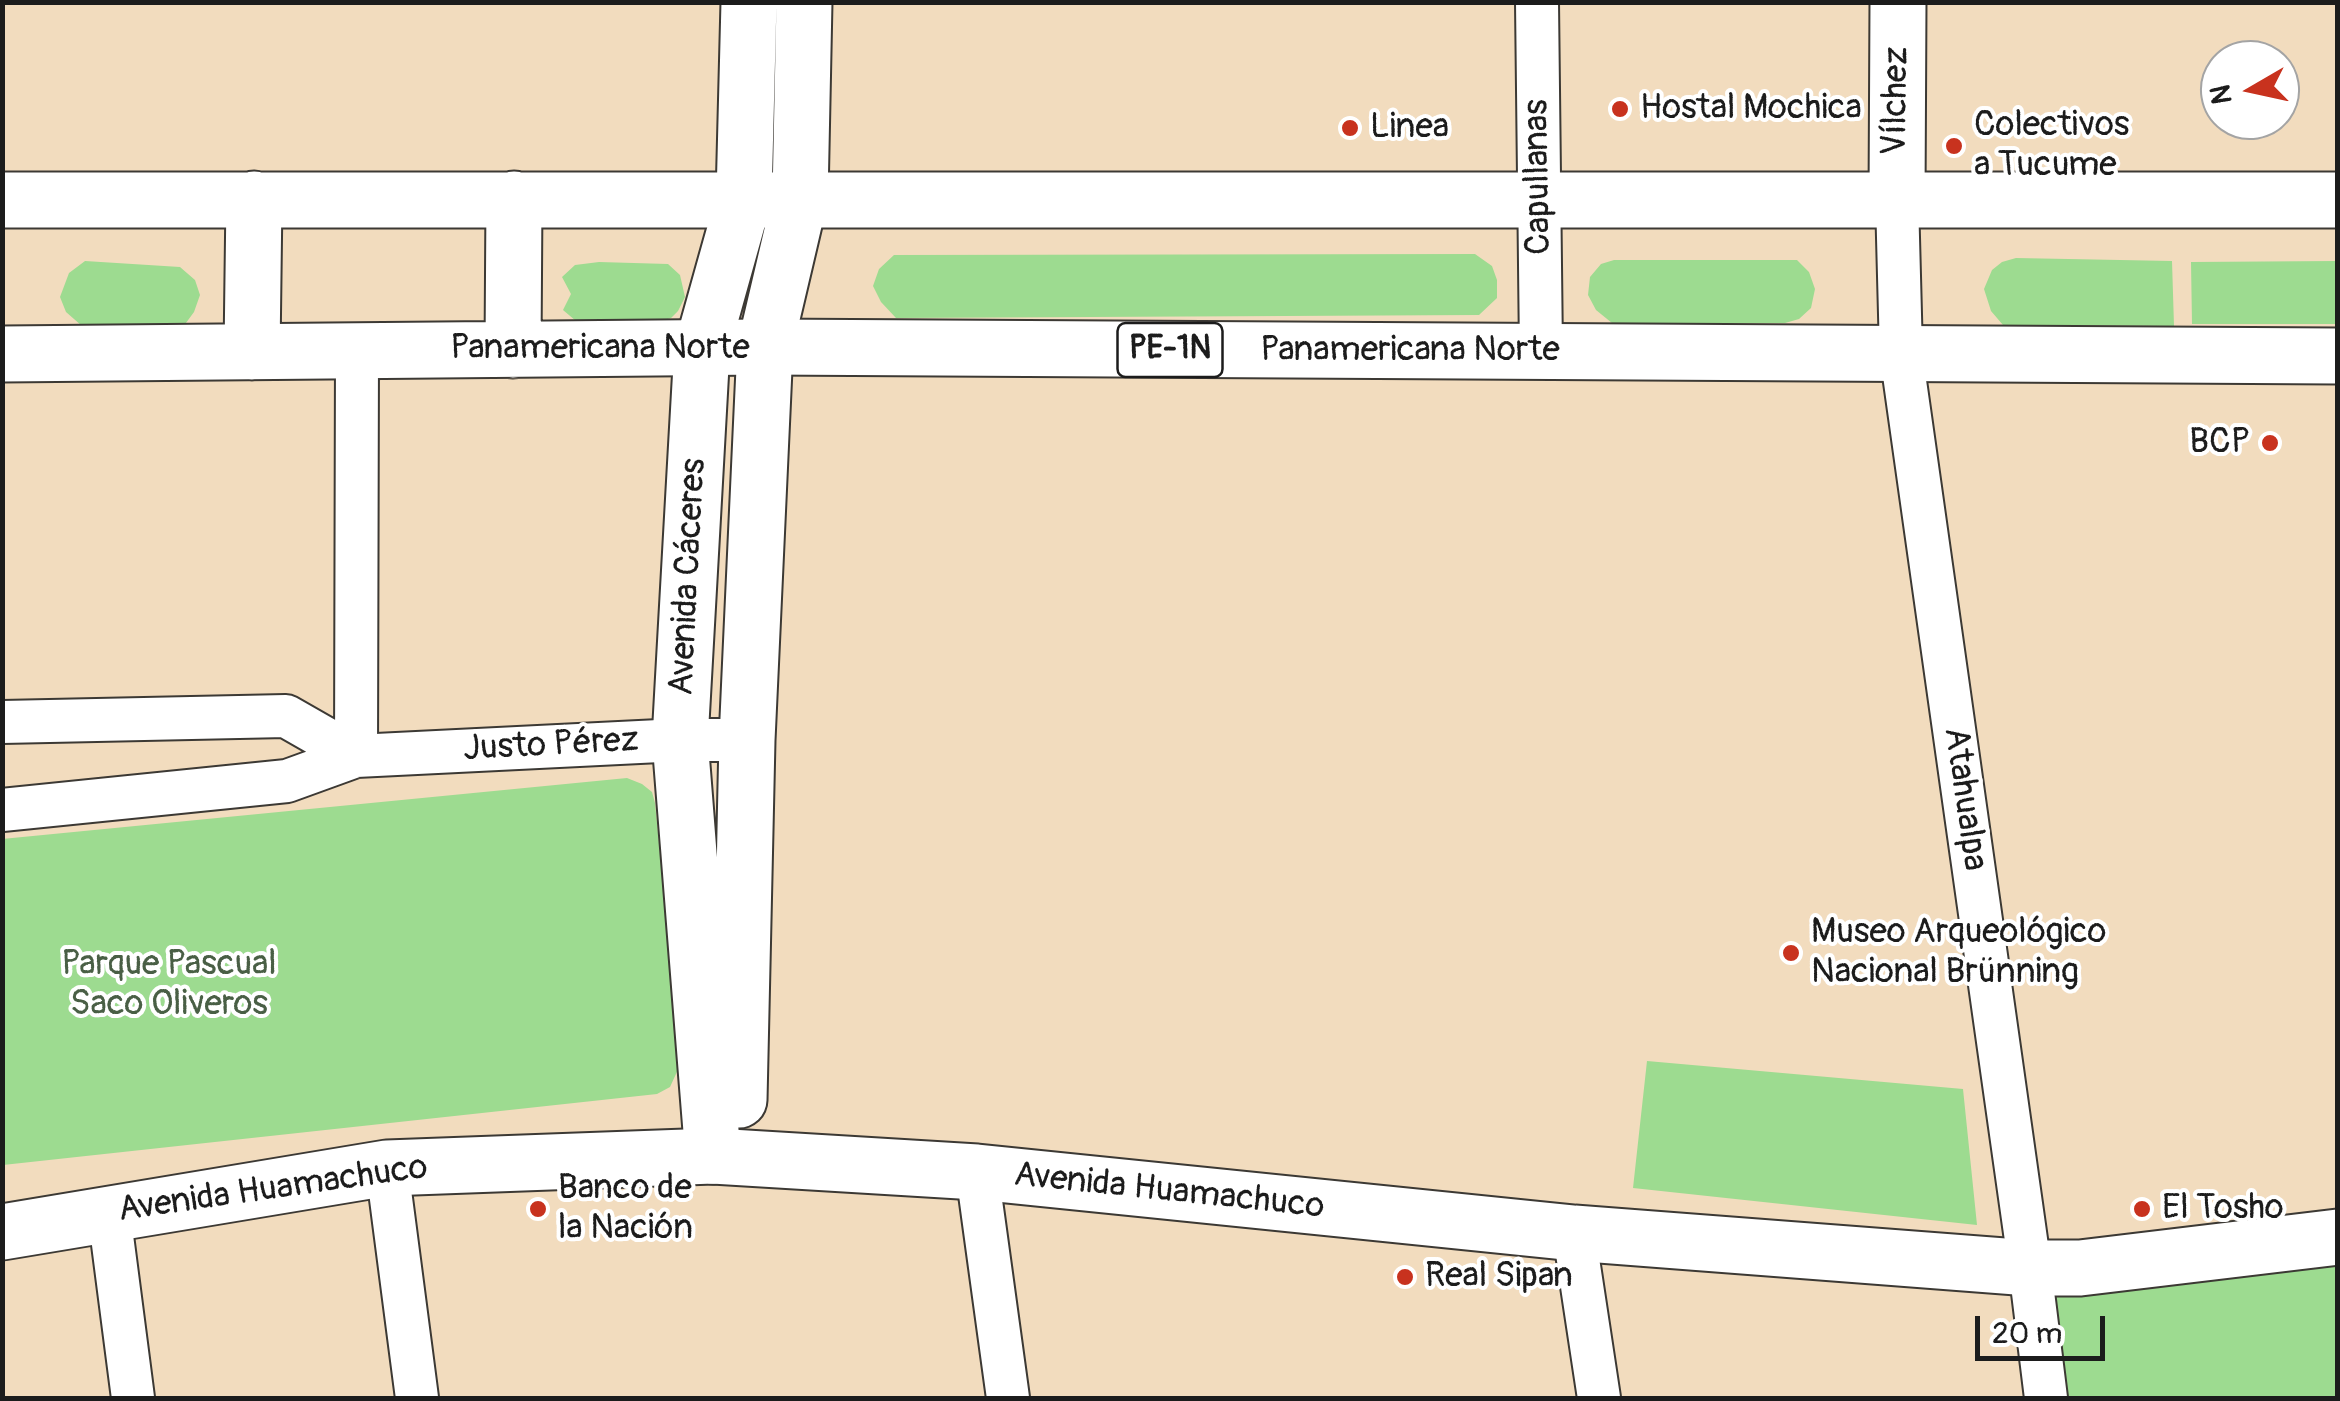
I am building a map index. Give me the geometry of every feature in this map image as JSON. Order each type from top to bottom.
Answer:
[{"type":"main road","name":"Avenida Cáceres","points":[[725,1156],[680,740],[702,348],[744,198],[750,2]]},
{"type":"main road","name":"Avenida Cáceres","points":[[725,1156],[765,348],[800,198],[804,2]]},
{"type":"main road","name":"Vílchez","points":[[1896,199],[1898,2]]},
{"type":"main road","points":[[252,352],[254,199]]},
{"type":"main road","points":[[513,350],[514,199]]},
{"type":"main road","points":[[2,200],[2338,200]]},
{"type":"main road","name":"Panamericana Norte","points":[[2,354],[765,348],[2338,356]]},
{"type":"main road","name":"Avenida Huamachuco","points":[[2,1232],[387,1168],[725,1156],[977,1172],[1574,1233],[2030,1268],[2080,1268],[2338,1236]]},
{"type":"street","name":"Capullanas","points":[[1537,2],[1541,352]]},
{"type":"street","name":"Atahualpa","points":[[1896,199],[1901,353],[2046,1398]]},
{"type":"street","points":[[2,722],[286,716],[356,756],[357,350]]},
{"type":"street","name":"Justo Pérez","points":[[2,810],[287,780],[356,756],[747,740]]},
{"type":"street","points":[[387,1168],[416,1398]]},
{"type":"street","points":[[977,1172],[1008,1398]]},
{"type":"street","points":[[109,1213],[132,1398]]},
{"type":"street","points":[[1574,1233],[1599,1398]]},
{"type":"green space","points":[[1475,254],[1492,266],[1497,280],[1497,298],[1479,315],[896,318],[873,286],[879,269],[894,255]]},
{"type":"green space","points":[[2016,258],[2172,261],[2174,326],[2003,325],[1991,311],[1984,289],[1992,270]]},
{"type":"green space","points":[[1614,260],[1797,260],[1809,272],[1815,289],[1811,308],[1799,319],[1785,323],[1612,323],[1596,310],[1588,295],[1590,277],[1601,264]]},
{"type":"green space","points":[[85,261],[180,267],[195,280],[200,295],[194,312],[183,327],[82,326],[66,312],[60,297],[69,273]]},
{"type":"green space","points":[[2337,261],[2337,324],[2192,324],[2191,262]]},
{"type":"green space","points":[[668,264],[680,275],[685,297],[678,311],[655,323],[576,321],[563,310],[571,294],[562,277],[575,265]]},
{"type":"green space","name":"Parque Pascual Saco Oliveros","points":[[627,778],[652,792],[655,803],[681,1063],[670,1087],[657,1094],[3,1165],[2,839]]},
{"type":"green space","points":[[1647,1061],[1963,1089],[1977,1225],[1633,1188]]},
{"type":"green space","points":[[2337,1237],[2337,1398],[2046,1398],[2030,1268]]},
{"type":"place","name":"Hostal Mochica","points":[[1620,109]]},
{"type":"place","name":"Linea","points":[[1350,128]]},
{"type":"place","name":"Colectivos a Tucume","points":[[1954,146]]},
{"type":"place","name":"BCP","points":[[2270,443]]},
{"type":"place","name":"Museo Arqueológico Nacional Brünning","points":[[1791,953]]},
{"type":"place","name":"Banco de la Nación","points":[[538,1209]]},
{"type":"place","name":"El Tosho","points":[[2142,1209]]},
{"type":"place","name":"Real Sipan","points":[[1405,1277]]}]
